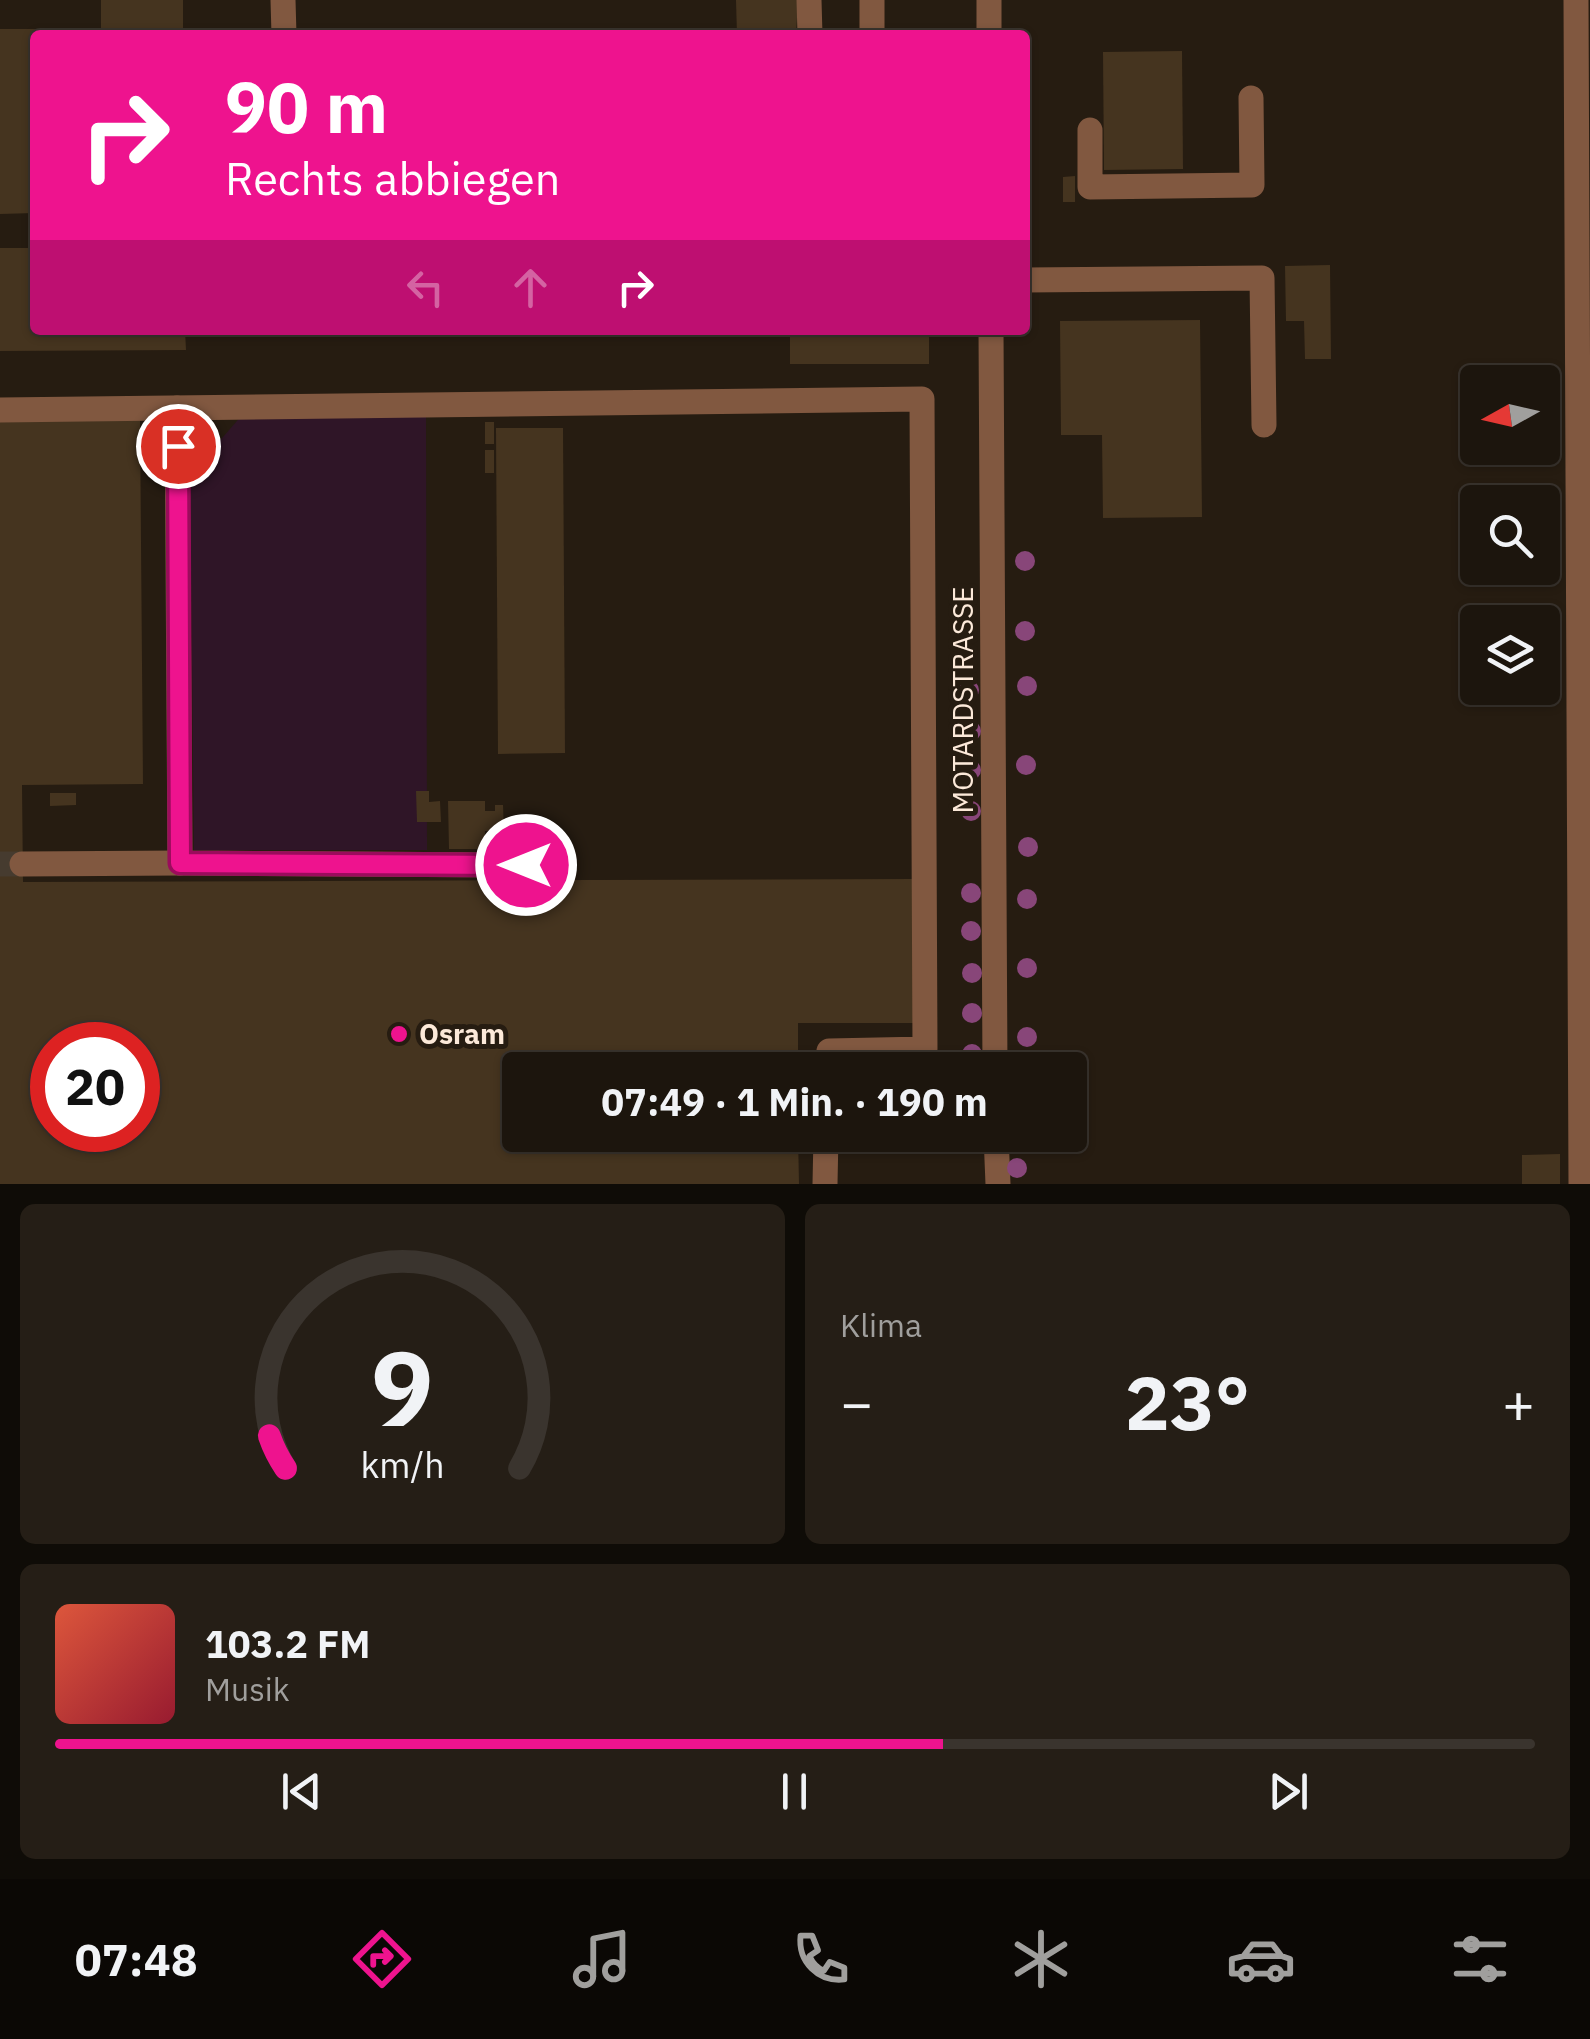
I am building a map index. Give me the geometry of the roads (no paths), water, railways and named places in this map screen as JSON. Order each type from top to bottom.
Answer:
[{"type":"street","points":[[283,0],[284,30]]},
{"type":"street","points":[[809,0],[810,30]]},
{"type":"street","points":[[872,0],[872,30]]},
{"type":"street","points":[[989,0],[990,30]]},
{"type":"street","points":[[1576,0],[1584,1172]]},
{"type":"street","points":[[1090,130],[1090,187],[1252,186],[1251,98]]},
{"type":"street","points":[[1030,280],[1262,278],[1264,425]]},
{"type":"street","name":"MOTARDSTRASSE","points":[[991,335],[995,1052]]},
{"type":"street","points":[[0,410],[922,400],[925,1049],[829,1052]]},
{"type":"street","points":[[178,408],[180,863]]},
{"type":"street","points":[[22,864],[526,865]]},
{"type":"street","points":[[824,1184],[825,1152]]},
{"type":"street","points":[[997,1152],[998,1184]]},
{"type":"tunnel","points":[[0,864],[22,864]]},
{"type":"place","name":"Osram","points":[[399,1034]]}]
